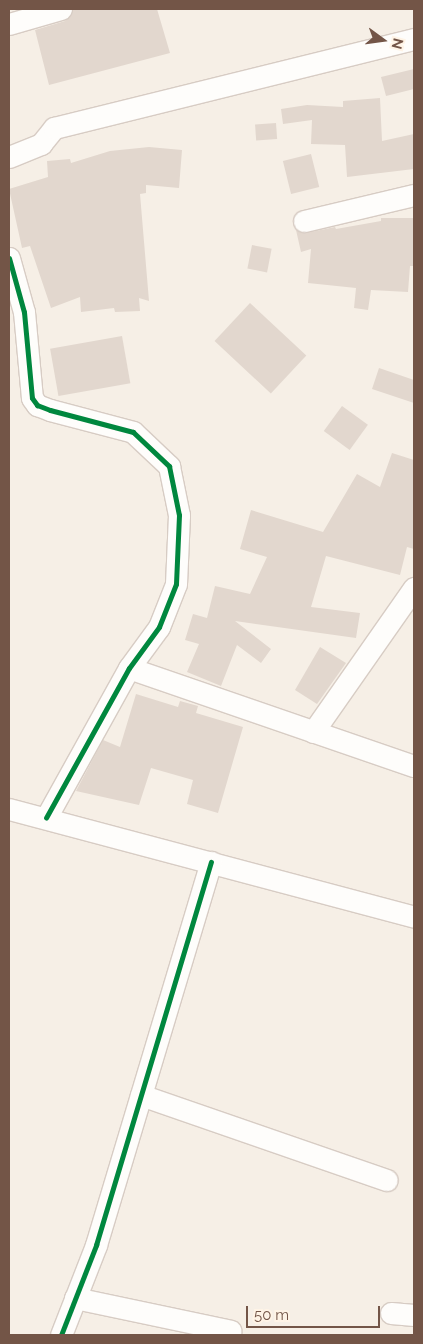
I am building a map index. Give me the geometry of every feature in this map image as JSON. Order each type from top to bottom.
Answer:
[{"type":"street","points":[[9,24],[61,9]]},
{"type":"street","points":[[9,157],[41,144],[54,128],[414,40]]},
{"type":"street","points":[[304,221],[414,195]]},
{"type":"street","points":[[9,258],[24,312],[32,398],[37,405],[133,432],[168,466],[179,516],[176,584],[159,627],[129,668],[46,818]]},
{"type":"street","points":[[313,732],[414,588]]},
{"type":"street","points":[[129,668],[414,766]]},
{"type":"street","points":[[9,809],[414,917]]},
{"type":"street","points":[[61,1335],[96,1245],[211,862]]},
{"type":"street","points":[[141,1095],[387,1180]]},
{"type":"street","points":[[75,1298],[231,1331]]},
{"type":"street","points":[[391,1313],[414,1315]]},
{"type":"building","points":[[73,9],[157,9],[170,53],[49,85],[35,30],[65,21]]},
{"type":"building","points":[[414,69],[414,89],[386,96],[381,77]]},
{"type":"building","points":[[380,98],[382,141],[414,134],[414,169],[347,177],[345,145],[311,144],[312,120],[283,124],[281,109],[307,105],[343,107],[343,101]]},
{"type":"building","points":[[276,123],[277,139],[256,140],[255,124]]},
{"type":"building","points":[[149,147],[182,150],[179,188],[146,185],[146,193],[140,194],[149,301],[139,298],[140,311],[115,312],[114,308],[81,312],[80,297],[51,308],[30,246],[22,248],[9,189],[48,177],[47,161],[70,159],[71,163],[110,151]]},
{"type":"building","points":[[311,154],[319,187],[291,194],[283,161]]},
{"type":"building","points":[[381,218],[413,218],[414,266],[410,266],[408,292],[371,290],[368,310],[354,308],[356,288],[308,283],[311,249],[301,252],[296,230],[306,233],[335,227],[336,229],[381,221]]},
{"type":"building","points":[[252,245],[272,249],[267,272],[247,269]]},
{"type":"building","points":[[250,303],[306,356],[271,394],[215,341]]},
{"type":"building","points":[[122,336],[130,383],[58,396],[50,349]]},
{"type":"building","points":[[379,368],[414,380],[414,403],[372,389]]},
{"type":"building","points":[[342,406],[368,425],[350,450],[324,431]]},
{"type":"building","points":[[392,453],[414,460],[414,549],[407,547],[400,575],[326,556],[311,607],[360,613],[356,638],[235,621],[271,649],[261,663],[237,645],[221,686],[187,672],[199,644],[185,640],[193,614],[207,618],[215,586],[250,594],[267,557],[240,549],[251,510],[323,532],[357,474],[380,487]]},
{"type":"building","points":[[320,647],[346,663],[317,704],[295,690]]},
{"type":"building","points":[[136,694],[178,707],[180,701],[198,706],[196,713],[243,727],[218,813],[187,804],[193,780],[151,768],[139,805],[76,791],[103,740],[120,747]]},
{"type":"cycle path","points":[[9,258],[24,312],[32,398],[37,405],[50,410],[133,432],[169,466],[179,515],[176,584],[159,627],[129,668],[46,818]]},
{"type":"cycle path","points":[[61,1335],[96,1245],[211,862]]}]
